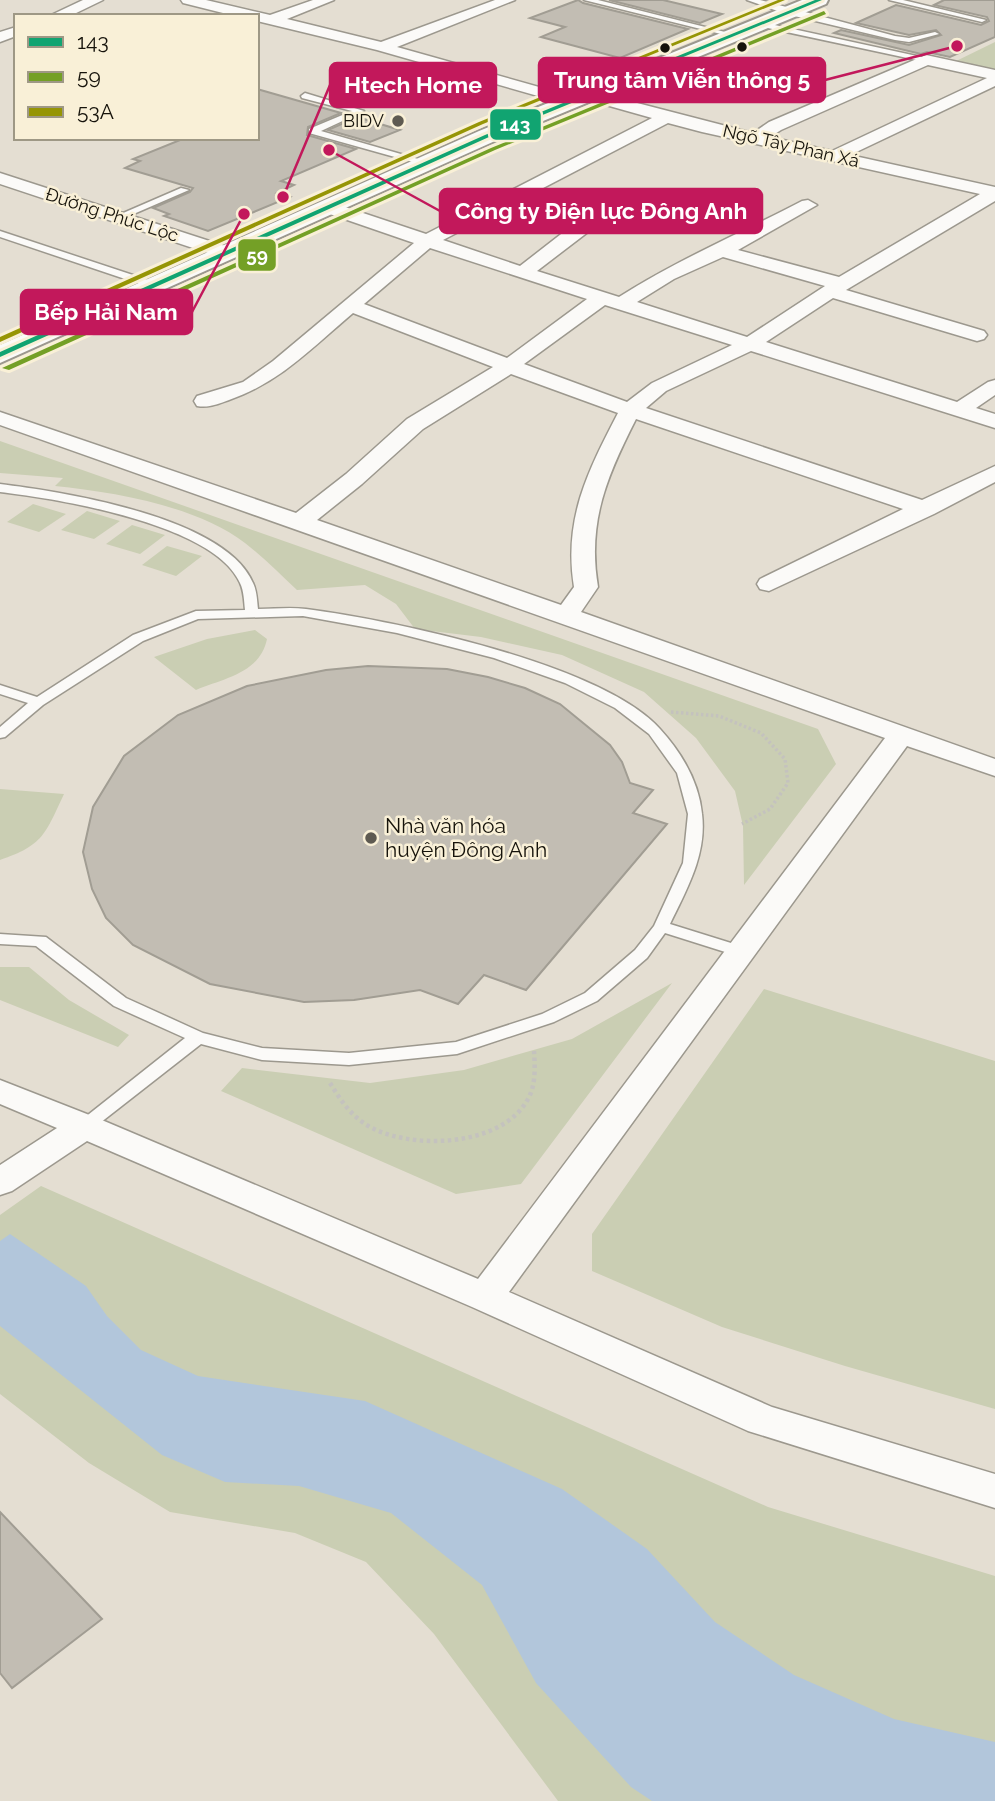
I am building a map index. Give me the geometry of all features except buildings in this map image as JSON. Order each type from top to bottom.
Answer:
[{"type":"main road","points":[[4,349],[330,208],[427,163],[819,0]]},
{"type":"street","points":[[60,14],[96,0]]},
{"type":"street","name":"Ngõ Tây Phan Xá","points":[[188,0],[251,14]]},
{"type":"street","points":[[223,8],[246,0]]},
{"type":"street","points":[[274,19],[327,0]]},
{"type":"street","points":[[382,47],[508,0]]},
{"type":"street","name":"Ngõ Tây Phan Xá","points":[[259,16],[579,98],[995,193]]},
{"type":"street","points":[[756,139],[775,126],[926,60],[995,78]]},
{"type":"street","points":[[834,156],[995,78]]},
{"type":"street","points":[[205,401],[250,386],[280,365],[427,241],[667,117]]},
{"type":"street","name":"Đường Phúc Lộc","points":[[0,178],[225,252]]},
{"type":"street","points":[[566,615],[586,587],[581,556],[587,513],[602,465],[630,410],[659,387],[750,344],[835,287],[995,193]]},
{"type":"street","points":[[523,273],[581,229],[644,201]]},
{"type":"street","points":[[300,522],[354,479],[415,424],[612,300],[721,251],[808,205]]},
{"type":"street","points":[[330,208],[523,273],[995,421]]},
{"type":"street","points":[[721,251],[977,335]]},
{"type":"street","points":[[352,306],[630,410],[926,509]]},
{"type":"street","points":[[959,410],[995,386]]},
{"type":"street","points":[[0,418],[995,768]]},
{"type":"street","points":[[769,584],[995,473]]},
{"type":"street","points":[[485,1297],[902,734]]},
{"type":"street","points":[[0,1091],[485,1297],[762,1420],[995,1491]]},
{"type":"street","points":[[0,1182],[85,1126]]},
{"type":"lane","points":[[588,0],[733,35]]},
{"type":"lane","points":[[751,0],[895,38],[909,40],[935,34]]},
{"type":"lane","points":[[893,0],[982,20]]},
{"type":"lane","points":[[761,24],[926,60]]},
{"type":"lane","points":[[679,58],[779,84]]},
{"type":"lane","points":[[305,96],[360,111],[312,131],[427,163]]},
{"type":"lane","points":[[119,217],[184,191]]},
{"type":"lane","points":[[0,234],[153,285]]},
{"type":"lane","points":[[0,488],[66,498],[179,529],[207,544],[230,562],[246,580],[251,612]]},
{"type":"lane","points":[[0,734],[38,702],[138,638],[196,615],[303,612],[397,629],[499,655],[570,680],[620,705],[654,731],[684,773],[695,814],[691,863],[661,927],[641,954],[591,997],[548,1018],[457,1048],[349,1059],[262,1054],[198,1038],[120,1002],[75,971],[40,941],[0,939]]},
{"type":"lane","points":[[0,688],[38,702]]},
{"type":"lane","points":[[661,927],[741,952]]},
{"type":"lane","points":[[85,1126],[198,1038]]},
{"type":"path","points":[[666,712],[719,716],[730,720],[761,733],[785,759],[788,783],[771,808],[742,824]]},
{"type":"path","points":[[327,1077],[336,1098],[366,1127],[405,1140],[453,1142],[494,1129],[524,1106],[536,1074],[534,1050]]},
{"type":"green space","points":[[995,42],[995,75],[948,65]]},
{"type":"green space","points":[[0,441],[818,729],[836,764],[744,885],[743,826],[735,791],[696,738],[644,692],[562,655],[481,637],[415,629],[396,604],[365,585],[297,590],[245,543],[203,519],[128,497],[55,486],[63,478],[0,473]]},
{"type":"green space","points":[[33,504],[66,514],[39,532],[7,522]]},
{"type":"green space","points":[[87,511],[120,521],[94,539],[61,530]]},
{"type":"green space","points":[[132,525],[165,535],[140,554],[106,544]]},
{"type":"green space","points":[[167,546],[202,556],[176,576],[142,565]]},
{"type":"green space","points":[[255,630],[267,639],[257,660],[240,673],[196,690],[154,657],[207,639]]},
{"type":"green space","points":[[0,789],[64,794],[47,829],[35,843],[0,860]]},
{"type":"green space","points":[[0,967],[29,967],[69,1000],[129,1035],[118,1047],[0,1000]]},
{"type":"green space","points":[[672,983],[521,1184],[456,1194],[221,1091],[242,1068],[370,1083],[464,1070],[572,1039]]},
{"type":"green space","points":[[764,989],[995,1061],[995,1409],[722,1327],[592,1271],[592,1234]]},
{"type":"green space","points":[[41,1186],[768,1507],[995,1576],[995,1801],[558,1801],[434,1634],[366,1562],[295,1533],[170,1512],[89,1463],[0,1394],[0,1215]]},
{"type":"water","points":[[10,1234],[86,1286],[107,1316],[141,1350],[198,1376],[365,1401],[562,1489],[647,1549],[715,1622],[794,1675],[894,1719],[995,1742],[995,1801],[652,1801],[631,1787],[536,1683],[482,1585],[391,1513],[299,1486],[225,1482],[162,1455],[0,1326],[0,1241]]},
{"type":"transit line","name":"53A","points":[[0,340],[481,123],[782,0]]},
{"type":"transit line","name":"143","points":[[0,355],[487,136],[819,0]]},
{"type":"transit line","name":"59","points":[[6,368],[493,149],[824,13]]},
{"type":"place","name":"Trung tâm Viễn thông 5","points":[[957,46]]},
{"type":"place","name":"BIDV","points":[[398,121]]},
{"type":"place","name":"Công ty Điện lực Đông Anh","points":[[329,150]]},
{"type":"place","name":"Htech Home","points":[[283,197]]},
{"type":"place","name":"Bếp Hải Nam","points":[[244,214]]},
{"type":"place","name":"Nhà văn hóa huyện Đông Anh","points":[[371,838]]}]
